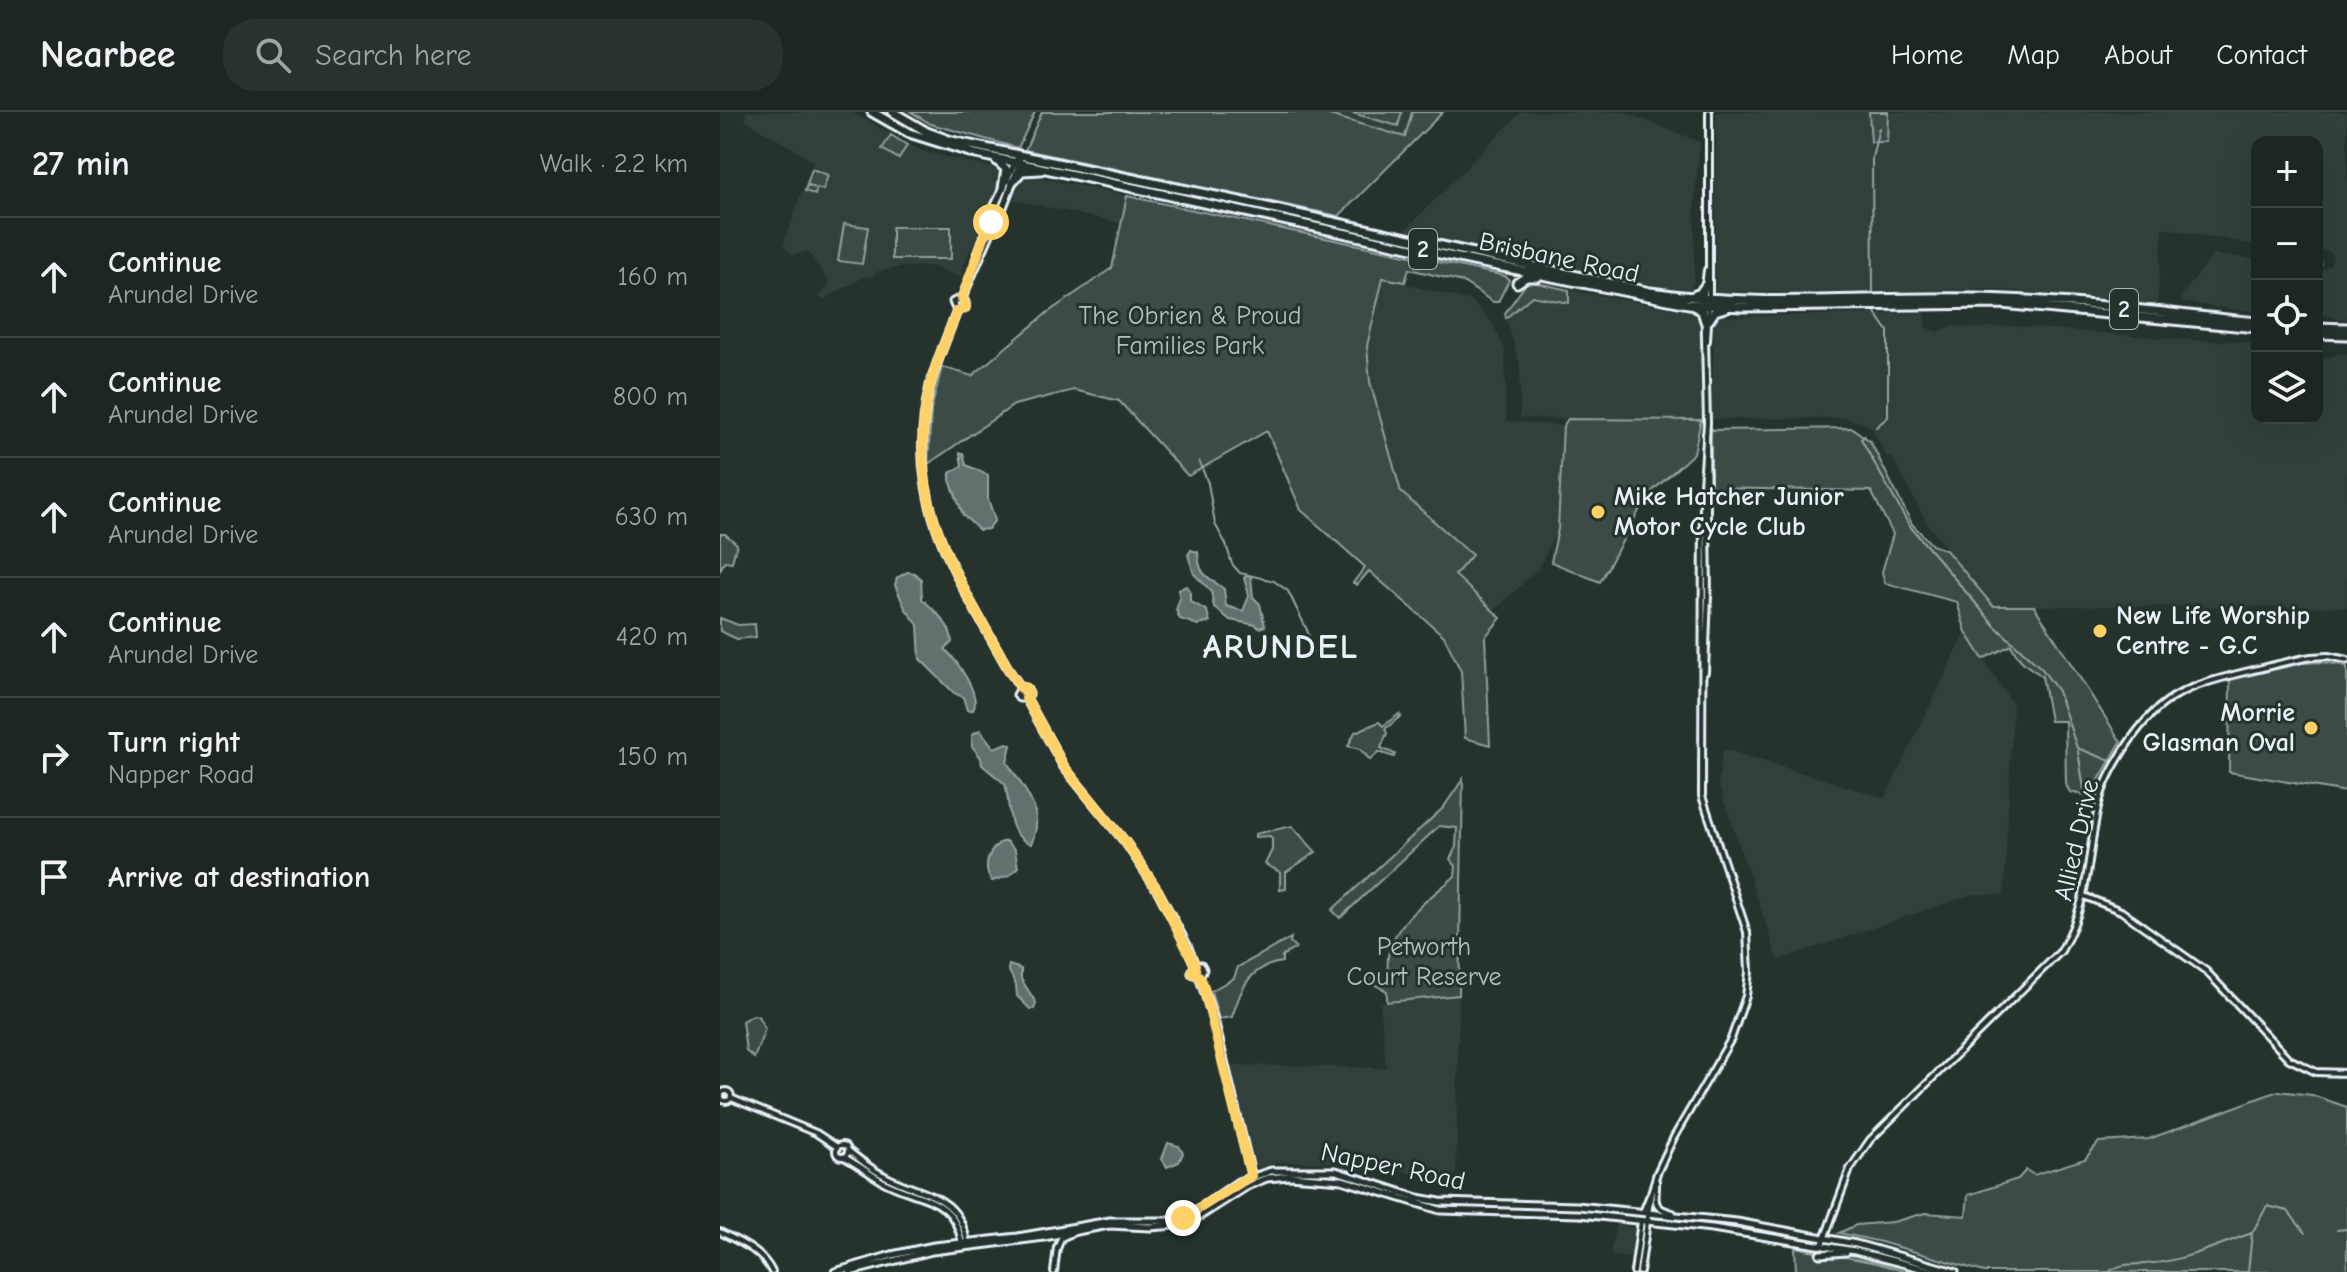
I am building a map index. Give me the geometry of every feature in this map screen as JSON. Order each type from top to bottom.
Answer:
[{"type":"highway","name":"Brisbane Road","points":[[872,112],[909,133],[939,145],[1142,184],[1688,300]]},
{"type":"highway","name":"Brisbane Road","points":[[893,112],[927,132],[952,141],[1055,170],[1132,182]]},
{"type":"highway","points":[[988,156],[1006,169],[1003,193]]},
{"type":"highway","points":[[1012,182],[1022,171],[1055,170]]},
{"type":"highway","name":"Brisbane Road","points":[[1276,213],[1567,280],[1735,307],[1996,304],[2251,327]]},
{"type":"highway","points":[[1517,283],[1529,277],[1567,280]]},
{"type":"highway","points":[[1719,300],[1707,286],[1688,300],[1702,311],[1707,321],[1716,310],[1735,307]]},
{"type":"highway","name":"Brisbane Road","points":[[1707,302],[2005,298],[2251,321]]},
{"type":"highway","points":[[2323,327],[2347,328]]},
{"type":"highway","points":[[2323,334],[2347,335]]},
{"type":"main road","points":[[1003,193],[1012,182],[1018,160]]},
{"type":"main road","points":[[1018,160],[962,298],[966,306],[957,311],[938,361],[926,409],[922,452],[931,516],[947,558],[1021,688],[1026,688],[1029,694],[1026,698],[1064,767],[1126,843],[1158,891],[1195,965],[1202,967],[1203,973],[1199,976],[1215,1023],[1253,1183]]},
{"type":"main road","name":"Napper Road","points":[[850,1272],[917,1254],[1110,1221],[1171,1221],[1193,1213],[1251,1176],[1284,1170],[1321,1169],[1440,1202],[1568,1205],[1763,1226],[1936,1272]]},
{"type":"main road","name":"Napper Road","points":[[835,1272],[903,1252],[1044,1237],[1109,1225],[1175,1225],[1200,1216],[1253,1183],[1276,1177],[1318,1176],[1354,1183],[1440,1210],[1580,1214],[1725,1230],[1824,1242],[1955,1272]]},
{"type":"main road","points":[[1820,1254],[1855,1251]]},
{"type":"street","points":[[1637,1272],[1644,1221],[1656,1179],[1670,1145],[1731,1039],[1746,996],[1749,972],[1747,932],[1702,796],[1709,112]]},
{"type":"street","name":"Allied Drive","points":[[1824,1242],[1850,1169],[1859,1154],[1887,1122],[2054,960],[2069,937],[2084,896],[2104,784],[2147,717],[2171,697],[2214,680],[2311,657],[2328,656],[2347,660]]},
{"type":"street","points":[[2084,896],[2121,911],[2206,971],[2289,1059],[2316,1072],[2347,1073]]},
{"type":"street","points":[[721,1109],[724,1100],[721,1096],[725,1091],[731,1093],[731,1098]]},
{"type":"street","points":[[724,1100],[731,1098],[816,1133],[837,1147],[838,1155],[883,1182],[940,1204],[957,1223],[965,1245]]},
{"type":"street","points":[[837,1147],[843,1145],[886,1177],[936,1196],[949,1205],[962,1221],[965,1245]]},
{"type":"street","points":[[844,1157],[849,1151]]},
{"type":"street","points":[[1656,1179],[1654,1196],[1658,1207],[1682,1217]]},
{"type":"street","points":[[1057,1249],[1064,1236],[1090,1228]]},
{"type":"street","points":[[720,1232],[752,1249],[767,1262],[772,1272]]},
{"type":"street","points":[[1054,1272],[1057,1234]]},
{"type":"street","points":[[1044,1237],[1052,1240],[1057,1249]]},
{"type":"shaded area","points":[[747,112],[851,112],[922,151],[999,169],[1002,177],[1000,185],[961,271],[962,277],[932,266],[899,267],[878,271],[872,277],[865,276],[824,300],[819,297],[830,283],[808,251],[792,255],[783,245],[813,161],[745,120]]},
{"type":"shaded area","points":[[1319,112],[1412,112],[1405,137]]},
{"type":"shaded area","points":[[1521,112],[1624,112],[1700,142],[1691,289],[1664,288],[1404,231]]},
{"type":"shaded area","points":[[1716,112],[1869,112],[1871,141],[1887,142],[1888,112],[2347,112],[2347,320],[2323,315],[2323,269],[2331,264],[2333,255],[2323,250],[2323,136],[2251,136],[2251,244],[2163,228],[2157,305],[1991,289],[1715,292]]},
{"type":"shaded area","points":[[1028,175],[1127,196],[1121,223],[1010,199],[1017,182]]},
{"type":"shaded area","points":[[2213,255],[2251,258],[2251,311],[2181,302],[2182,295]]},
{"type":"shaded area","points":[[1383,278],[1471,301],[1492,322],[1505,350],[1506,421],[1563,426],[1558,529],[1538,569],[1494,611],[1455,574],[1472,555],[1401,492],[1370,382],[1367,346]]},
{"type":"shaded area","points":[[1569,290],[1697,313],[1701,337],[1701,420],[1520,418],[1520,365],[1506,318],[1532,296],[1568,303]]},
{"type":"shaded area","points":[[1925,313],[1925,327],[1937,332],[1951,326],[2015,326],[2182,340],[2250,342],[2251,424],[2323,424],[2323,359],[2347,354],[2347,607],[1993,606],[1928,525],[1892,457],[1887,457],[1871,426],[1846,418],[1712,419],[1714,317]]},
{"type":"shaded area","points":[[960,453],[963,453],[966,465],[988,475],[988,499],[995,520],[988,529],[979,530],[963,515],[950,480],[950,473],[962,466]]},
{"type":"shaded area","points":[[1191,550],[1198,552],[1205,574],[1224,589],[1226,606],[1243,611],[1249,596],[1244,578],[1248,575],[1251,577],[1253,597],[1260,604],[1265,626],[1259,628],[1230,620],[1214,607],[1211,591],[1194,574],[1188,555]]},
{"type":"shaded area","points":[[907,572],[921,579],[922,599],[942,618],[949,630],[952,642],[945,649],[971,687],[975,704],[973,710],[967,710],[963,697],[954,693],[920,659],[918,625],[905,608],[895,585],[897,578]]},
{"type":"shaded area","points":[[1186,586],[1190,591],[1190,601],[1207,611],[1210,622],[1198,625],[1180,619],[1176,610],[1180,598],[1178,590]]},
{"type":"shaded area","points":[[1966,632],[2013,705],[2004,895],[1973,894],[1778,960],[1718,783],[1723,749],[1885,798]]},
{"type":"shaded area","points":[[980,730],[994,748],[1007,743],[1011,745],[1007,762],[1035,810],[1035,832],[1031,844],[1023,840],[1013,827],[1005,784],[982,765],[972,746],[972,734]]},
{"type":"shaded area","points":[[1006,841],[1015,850],[1018,868],[1008,876],[992,881],[987,870],[988,858],[995,847]]},
{"type":"shaded area","points":[[1009,965],[1021,969],[1021,979],[1036,1003],[1034,1009],[1030,1009],[1017,996]]},
{"type":"shaded area","points":[[1459,995],[1456,1175],[1441,1175],[1439,1183],[1354,1155],[1337,1163],[1277,1162],[1260,1168],[1254,1164],[1231,1065],[1386,1068],[1380,1003]]},
{"type":"shaded area","points":[[1168,1143],[1179,1146],[1183,1153],[1179,1162],[1167,1167],[1162,1159]]},
{"type":"shaded area","points":[[1616,1224],[1636,1229],[1631,1258],[1610,1255]]},
{"type":"green space","points":[[911,112],[1035,112],[1018,148],[931,124]]},
{"type":"green space","points":[[1042,112],[1319,112],[1405,137],[1412,112],[1443,112],[1339,216],[1025,150]]},
{"type":"green space","points":[[1349,112],[1402,112],[1398,126]]},
{"type":"green space","points":[[1869,112],[1888,112],[1887,142],[1871,142]]},
{"type":"green space","points":[[891,135],[907,145],[899,159],[882,149]]},
{"type":"green space","points":[[812,169],[828,175],[823,190],[817,188],[815,195],[805,191],[807,185],[815,188],[807,184]]},
{"type":"green space","name":"The Obrien & Proud Families Park","points":[[1127,196],[1505,276],[1509,280],[1498,302],[1493,302],[1463,282],[1409,269],[1405,282],[1383,278],[1367,346],[1370,382],[1401,492],[1472,555],[1455,575],[1501,618],[1485,637],[1490,745],[1465,738],[1461,671],[1444,636],[1369,571],[1357,585],[1353,583],[1365,567],[1301,510],[1267,431],[1188,476],[1119,401],[1074,390],[1014,405],[928,464],[931,410],[942,367],[972,376],[1047,313],[1112,268]]},
{"type":"green space","points":[[844,224],[868,227],[862,264],[838,261]]},
{"type":"green space","points":[[892,227],[951,227],[951,259],[892,259]]},
{"type":"green space","points":[[1528,281],[1569,290],[1569,303],[1532,296],[1506,318],[1505,313]]},
{"type":"green space","name":"Mike Hatcher Junior Motor Cycle Club","points":[[1568,419],[1701,420],[1694,453],[1647,496],[1600,582],[1551,562],[1558,529],[1563,426]]},
{"type":"green space","points":[[1852,428],[1870,441],[1912,524],[1932,545],[1946,550],[1993,606],[2034,606],[2121,742],[2093,797],[2070,792],[2066,785],[2065,721],[2050,721],[2042,676],[2021,660],[2011,645],[1983,659],[1966,632],[1957,602],[1885,583],[1882,572],[1893,534],[1871,491],[1711,488],[1711,430]]},
{"type":"green space","points":[[720,534],[725,534],[737,544],[732,562],[725,561],[720,570]]},
{"type":"green space","points":[[720,618],[738,625],[755,624],[756,637],[737,639],[720,631]]},
{"type":"green space","points":[[2302,663],[2347,666],[2347,792],[2229,772],[2230,680]]},
{"type":"green space","points":[[1399,714],[1401,716],[1385,729],[1387,733],[1381,748],[1395,754],[1394,757],[1379,752],[1370,760],[1360,749],[1348,746],[1355,732],[1379,722],[1383,726]]},
{"type":"green space","name":"Petworth Court Reserve","points":[[1463,779],[1459,995],[1387,1002],[1387,991],[1364,979],[1367,975],[1382,982],[1388,981],[1388,956],[1397,932],[1415,911],[1455,876],[1456,866],[1450,859],[1456,847],[1457,828],[1439,826],[1340,918],[1332,910],[1443,808]]},
{"type":"green space","points":[[1292,826],[1316,852],[1286,872],[1286,889],[1280,890],[1280,872],[1265,864],[1272,850],[1272,839],[1270,836],[1255,837],[1255,834]]},
{"type":"green space","points":[[1291,938],[1290,942],[1296,948],[1282,956],[1282,962],[1254,974],[1243,988],[1232,1017],[1219,1019],[1211,991],[1234,978],[1238,967]]},
{"type":"green space","points":[[753,1015],[758,1016],[765,1029],[754,1058],[746,1051],[742,1021]]},
{"type":"green space","points":[[2278,1091],[2312,1095],[2347,1107],[2347,1272],[1984,1272],[1839,1233],[1856,1225],[1893,1222],[1925,1213],[1966,1216],[1968,1195],[2018,1179],[2026,1170],[2034,1175],[2085,1159],[2099,1142],[2149,1139]]},
{"type":"green space","points":[[1795,1247],[1876,1263],[1907,1272],[1796,1272]]},
{"type":"waterway","points":[[1873,294],[1872,158],[1879,128]]},
{"type":"waterway","points":[[1874,311],[1888,331],[1888,417],[1876,427]]},
{"type":"waterway","points":[[1865,436],[1861,439],[1909,525],[1995,626],[2042,669],[2058,691],[2077,748],[2111,761]]},
{"type":"waterway","points":[[1199,461],[1208,483],[1215,524],[1232,564],[1240,573],[1274,581],[1288,591],[1307,630],[1317,660]]},
{"type":"waterway","points":[[2078,751],[2084,789]]},
{"type":"waterway","points":[[2248,1272],[2252,1233],[2267,1206],[2288,1211],[2305,1233]]},
{"type":"waterway","points":[[2337,1230],[2347,1229]]},
{"type":"waterway","points":[[2109,1272],[2121,1266],[2158,1263],[2186,1256],[2252,1233]]},
{"type":"place","name":"Mike Hatcher Junior Motor Cycle Club","points":[[1598,512]]},
{"type":"place","name":"New Life Worship Centre - G.C","points":[[2100,631]]},
{"type":"place","name":"Morrie Glasman Oval","points":[[2311,728]]},
{"type":"district","name":"ARUNDEL","points":[[1281,647]]},
{"type":"route","points":[[991,222],[986,225],[962,298],[966,306],[957,311],[930,385],[922,449],[927,498],[947,558],[1010,672],[1021,688],[1026,688],[1029,694],[1026,698],[1051,745],[1064,767],[1145,869],[1187,945],[1195,965],[1192,973],[1199,976],[1203,985],[1251,1176],[1183,1218]]}]
